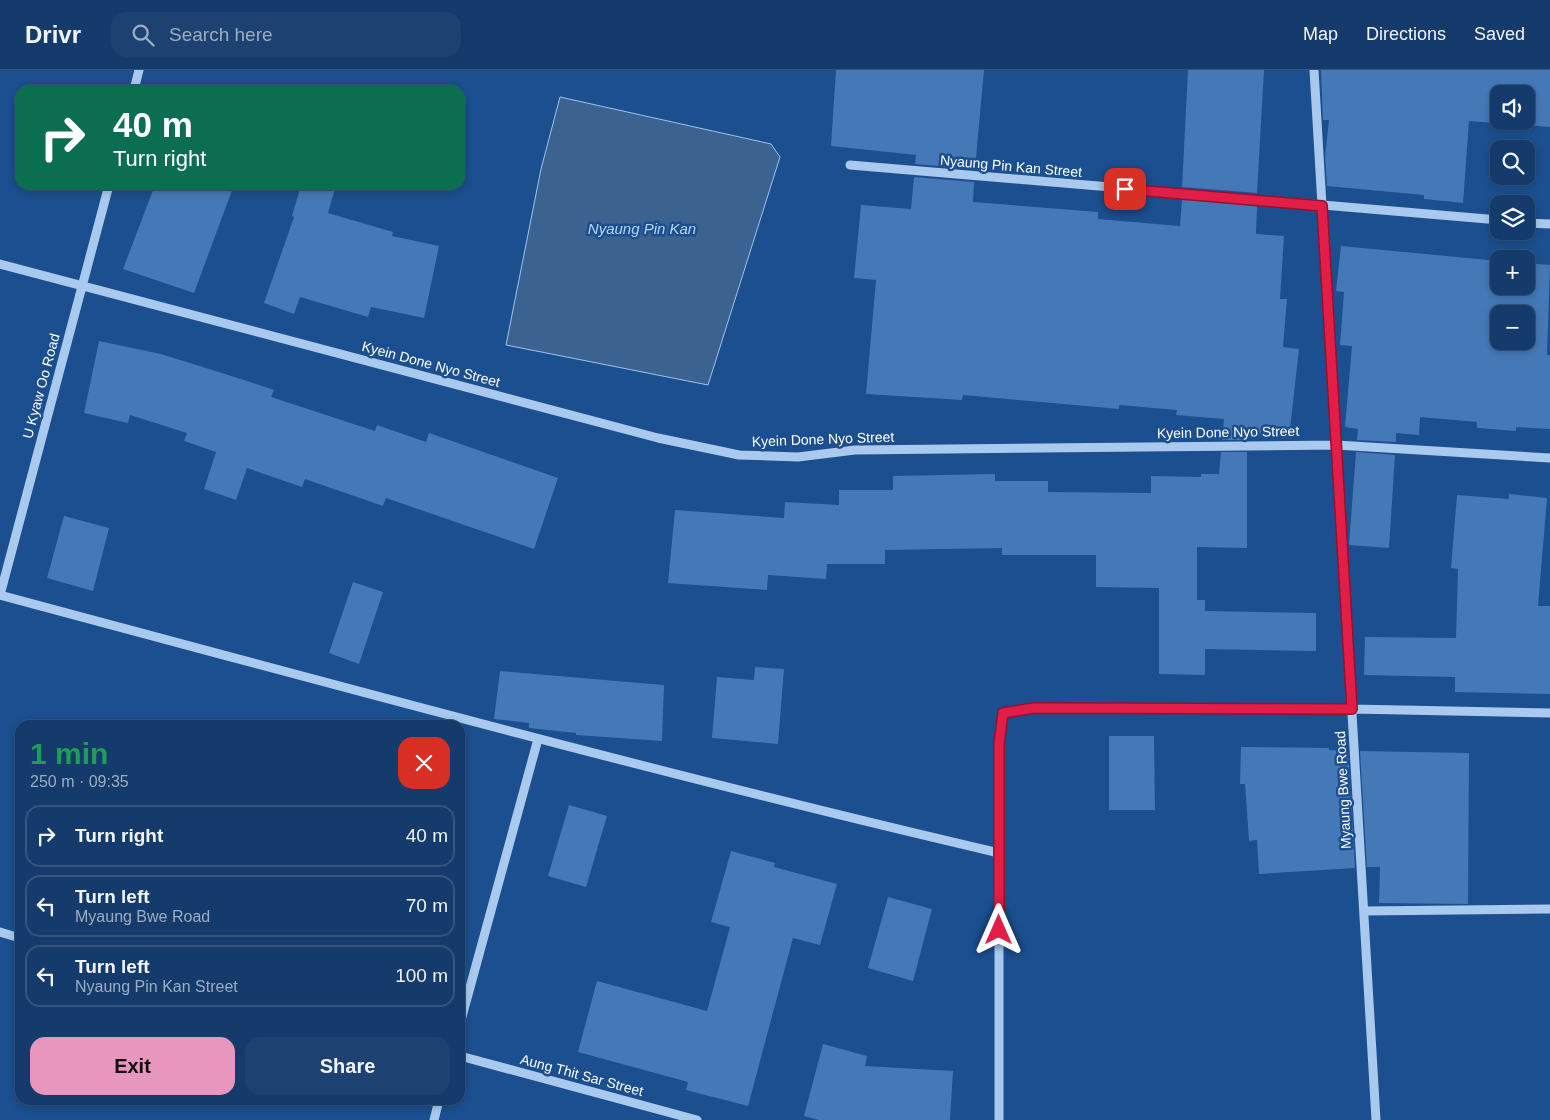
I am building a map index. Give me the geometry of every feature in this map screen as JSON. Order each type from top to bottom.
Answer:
[{"type":"street","points":[[135,85],[139,70]]},
{"type":"street","name":"Myaung Bwe Road","points":[[1314,70],[1376,1120]]},
{"type":"street","name":"Nyaung Pin Kan Street","points":[[850,166],[1490,219]]},
{"type":"street","name":"U Kyaw Oo Road","points":[[0,595],[108,190]]},
{"type":"street","points":[[1535,223],[1550,224]]},
{"type":"street","name":"Kyein Done Nyo Street","points":[[0,264],[658,438],[739,455],[798,457],[855,450],[1336,445],[1550,458]]},
{"type":"street","points":[[0,595],[538,739],[856,820],[999,853]]},
{"type":"street","points":[[999,1120],[999,744],[1003,713],[1034,708],[1352,709],[1550,713]]},
{"type":"street","points":[[465,1006],[538,739]]},
{"type":"street","points":[[1364,911],[1550,909]]},
{"type":"street","points":[[0,932],[15,936]]},
{"type":"street","name":"Aung Thit Sar Street","points":[[465,1057],[697,1120]]},
{"type":"street","points":[[434,1120],[438,1105]]},
{"type":"water","name":"Nyaung Pin Kan","points":[[560,97],[771,144],[780,157],[708,385],[506,345],[541,169]]},
{"type":"building","points":[[836,70],[984,70],[975,169],[915,164],[916,155],[831,146]]},
{"type":"building","points":[[1188,70],[1264,70],[1257,193],[1182,187]]},
{"type":"building","points":[[1321,70],[1550,70],[1550,127],[1535,126],[1535,85],[1490,85],[1490,123],[1469,121],[1463,203],[1424,199],[1424,195],[1327,186],[1325,157],[1329,120],[1323,120]]},
{"type":"building","points":[[914,177],[974,182],[973,202],[1098,212],[1098,219],[1180,226],[1182,199],[1257,206],[1256,234],[1284,236],[1280,299],[1287,299],[1283,347],[1299,349],[1289,438],[1247,434],[1247,440],[1222,440],[1224,419],[1176,415],[1177,410],[1119,405],[1119,409],[963,395],[962,400],[866,394],[876,280],[854,278],[861,205],[911,209]]},
{"type":"building","points":[[153,190],[232,190],[194,293],[123,269]]},
{"type":"building","points":[[300,190],[335,190],[328,213],[393,232],[392,236],[439,246],[424,318],[371,307],[368,317],[300,297],[294,314],[264,303],[294,217],[292,216]]},
{"type":"building","points":[[1341,246],[1490,260],[1490,295],[1535,295],[1535,264],[1550,265],[1547,355],[1550,355],[1550,429],[1516,427],[1516,431],[1477,428],[1477,422],[1420,417],[1419,435],[1396,433],[1396,442],[1357,440],[1358,429],[1345,427],[1352,346],[1340,345],[1344,292],[1336,291]]},
{"type":"building","points":[[99,341],[161,354],[241,379],[274,390],[271,397],[375,431],[377,425],[426,442],[429,433],[558,478],[534,549],[386,498],[383,506],[305,479],[302,487],[247,468],[236,500],[204,489],[216,452],[184,441],[187,433],[130,415],[128,423],[84,413]]},
{"type":"building","points":[[1221,452],[1247,452],[1247,548],[1197,547],[1197,600],[1205,600],[1205,611],[1316,613],[1316,651],[1205,649],[1205,675],[1159,674],[1159,588],[1096,587],[1096,555],[1002,555],[1002,548],[885,550],[885,564],[827,564],[826,579],[768,575],[767,590],[668,583],[675,510],[784,518],[785,502],[839,505],[839,490],[893,490],[893,476],[995,474],[995,481],[1048,481],[1048,492],[1151,493],[1151,476],[1201,477],[1201,474],[1219,474]]},
{"type":"building","points":[[1356,452],[1395,455],[1389,548],[1349,545]]},
{"type":"building","points":[[1509,494],[1547,498],[1538,606],[1550,606],[1550,694],[1455,692],[1455,677],[1364,675],[1365,637],[1456,638],[1458,569],[1451,568],[1457,495],[1509,499]]},
{"type":"building","points":[[64,516],[109,528],[93,591],[47,578]]},
{"type":"building","points":[[353,582],[383,592],[359,664],[329,653]]},
{"type":"building","points":[[755,667],[784,669],[778,744],[712,738],[717,677],[754,680]]},
{"type":"building","points":[[500,671],[664,685],[662,741],[576,735],[576,733],[529,728],[529,723],[494,719]]},
{"type":"building","points":[[1109,736],[1154,736],[1155,810],[1109,810]]},
{"type":"building","points":[[1241,747],[1329,748],[1329,750],[1348,751],[1355,868],[1259,874],[1257,840],[1249,841],[1245,784],[1240,784]]},
{"type":"building","points":[[1360,751],[1469,753],[1468,904],[1379,903],[1380,867],[1367,867]]},
{"type":"building","points":[[569,805],[607,816],[586,887],[548,876]]},
{"type":"building","points":[[731,851],[775,863],[774,867],[837,884],[820,945],[793,938],[748,1106],[686,1090],[688,1082],[578,1052],[597,981],[707,1011],[730,927],[711,922]]},
{"type":"building","points":[[888,897],[932,909],[913,981],[868,968]]},
{"type":"building","points":[[823,1044],[867,1056],[865,1066],[953,1071],[950,1120],[819,1120],[804,1116]]},
{"type":"route","points":[[999,930],[999,744],[1003,713],[1034,708],[1352,709],[1322,206],[1125,189]]}]
